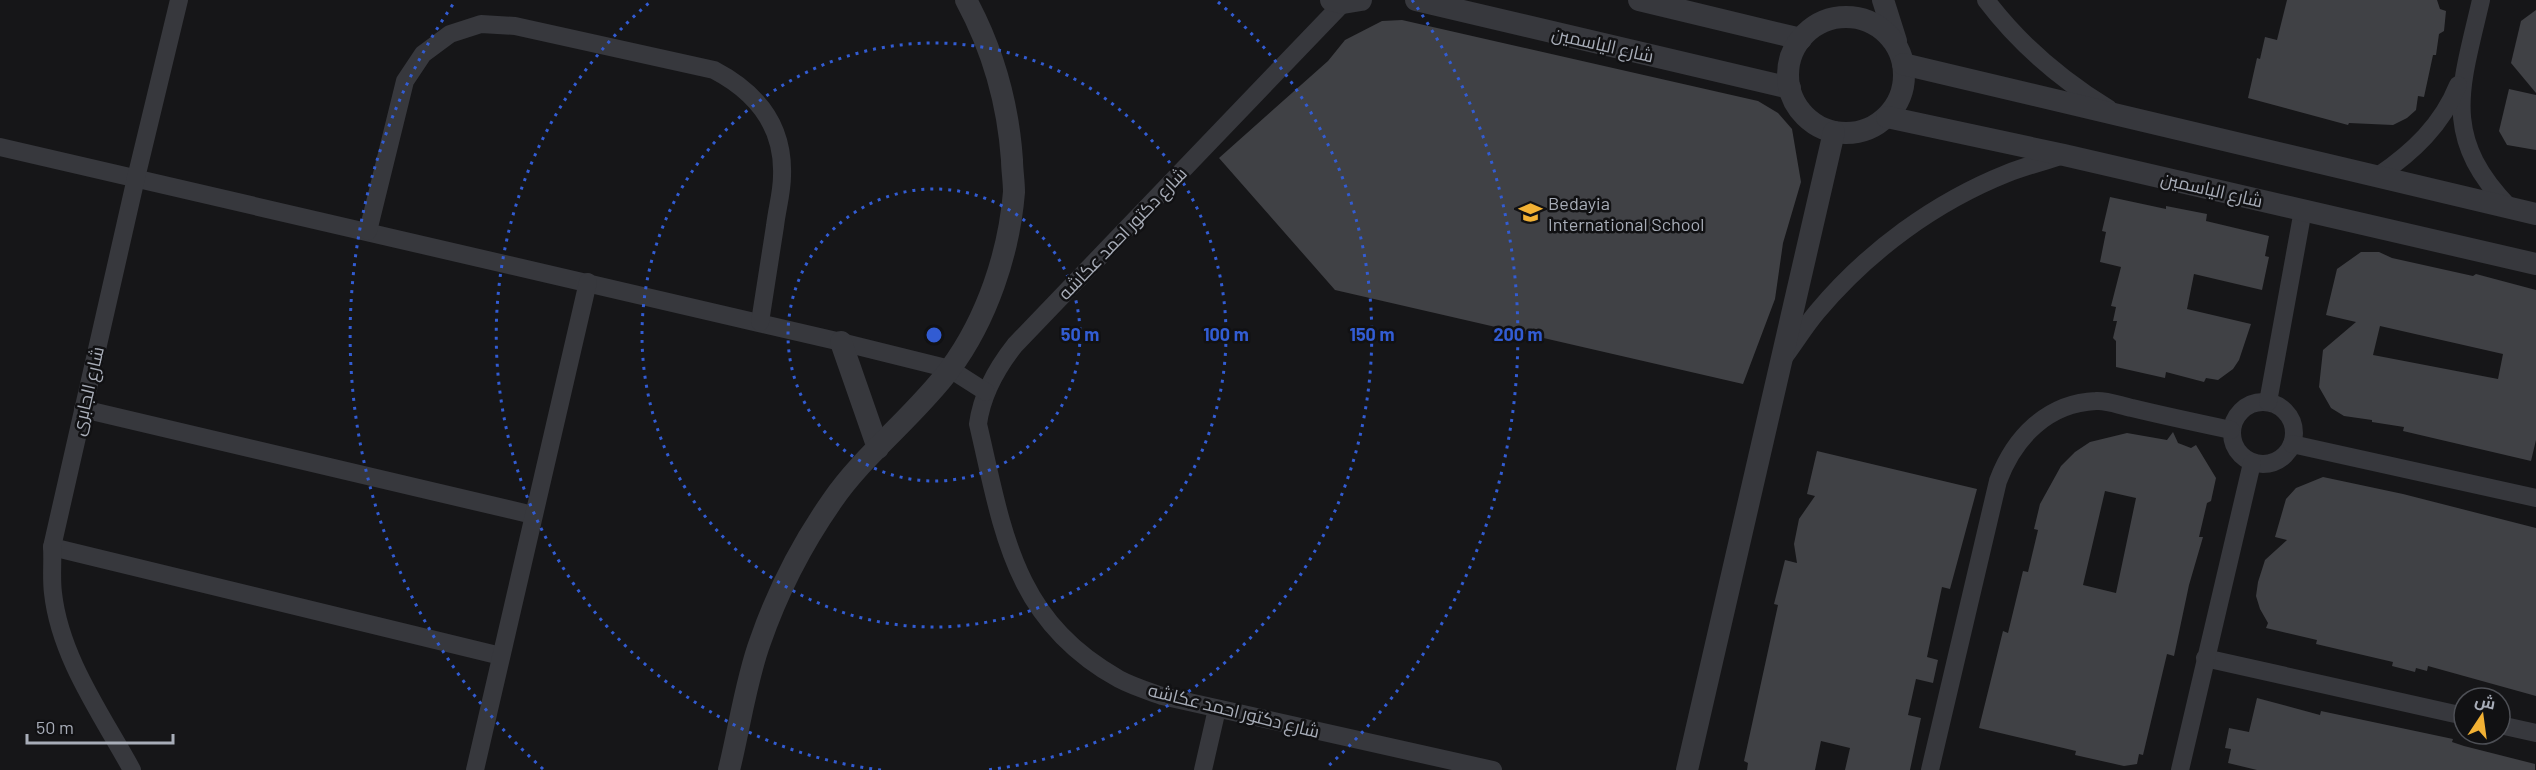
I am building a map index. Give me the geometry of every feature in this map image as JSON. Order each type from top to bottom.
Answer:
[{"type":"street","name":"شارع الجابرى","points":[[132,770],[82,680],[63,638],[52,593],[52,547],[179,0]]},
{"type":"street","points":[[729,770],[759,643],[804,545],[833,499],[950,369],[981,316],[1003,256],[1014,190],[1009,123],[1002,91],[980,26],[966,0]]},
{"type":"street","name":"شارع الياسمين","points":[[1416,0],[1790,88]]},
{"type":"street","points":[[1639,0],[1807,33],[1828,20],[1845,17],[1862,20],[1877,26],[1890,37],[1901,58],[2118,114],[2536,214]]},
{"type":"street","points":[[1841,0],[1807,33],[1790,62],[1790,88],[1794,100],[1806,116],[1822,128],[1849,133],[1876,126],[1896,106],[1902,92],[1901,58],[1883,0]]},
{"type":"street","points":[[1986,0],[2038,59],[2076,89],[2118,114]]},
{"type":"street","points":[[2481,0],[2465,69],[2461,104],[2462,131],[2472,160],[2489,186],[2509,207]]},
{"type":"street","name":"شارع دكتور احمد عكاشه","points":[[1345,1],[1015,345],[1003,360],[986,392],[978,424],[1007,547],[1025,587],[1051,624],[1083,655],[1120,680],[1162,696],[1493,770]]},
{"type":"street","points":[[368,231],[405,81],[423,54],[450,34],[482,24],[514,26],[714,70],[736,81],[754,97],[770,121],[780,146],[782,175],[760,322]]},
{"type":"street","points":[[2378,176],[2407,156],[2432,131],[2451,102],[2465,69]]},
{"type":"street","name":"شارع الياسمين","points":[[1887,117],[2064,155],[2536,264]]},
{"type":"street","points":[[1687,770],[1834,132]]},
{"type":"street","points":[[0,147],[760,322],[950,369],[986,392]]},
{"type":"street","points":[[1782,360],[1817,312],[1858,268],[1904,231],[1965,194],[2008,173],[2064,155]]},
{"type":"street","points":[[2268,402],[2303,210]]},
{"type":"street","points":[[475,770],[588,282]]},
{"type":"street","points":[[841,342],[878,448]]},
{"type":"street","points":[[1930,770],[1998,481],[2006,459],[2022,436],[2052,414],[2069,406],[2097,400],[2231,430]]},
{"type":"street","points":[[2258,402],[2268,402],[2284,410],[2290,418],[2293,426],[2292,444],[2289,451],[2276,462],[2268,465],[2252,463],[2236,450],[2231,430],[2240,412],[2258,402]]},
{"type":"street","points":[[83,409],[533,515]]},
{"type":"street","points":[[2292,444],[2536,498]]},
{"type":"street","points":[[2180,770],[2252,463]]},
{"type":"street","points":[[52,547],[501,656]]},
{"type":"street","points":[[2205,658],[2452,714]]},
{"type":"street","points":[[1203,770],[1217,709]]},
{"type":"street","points":[[2512,728],[2536,733]]},
{"type":"building","points":[[2287,0],[2437,0],[2440,9],[2446,11],[2444,31],[2439,34],[2436,55],[2433,55],[2424,97],[2418,96],[2416,110],[2393,125],[2349,123],[2348,125],[2248,98],[2257,58],[2260,59],[2265,37],[2277,40]]},
{"type":"building","points":[[2536,10],[2536,93],[2511,63],[2521,21]]},
{"type":"building","name":"Bedayia International School","points":[[1402,20],[1758,101],[1778,113],[1792,129],[1801,182],[1783,243],[1775,299],[1743,384],[1335,290],[1219,158],[1328,61],[1345,40],[1382,21]]},
{"type":"building","points":[[2509,89],[2536,95],[2536,150],[2507,145],[2499,131]]},
{"type":"building","points":[[2110,197],[2166,209],[2166,206],[2207,214],[2206,221],[2269,236],[2265,256],[2269,257],[2262,290],[2194,274],[2187,309],[2251,324],[2239,360],[2233,369],[2218,380],[2206,378],[2204,382],[2166,372],[2165,378],[2116,367],[2116,341],[2113,338],[2117,321],[2113,321],[2116,307],[2111,306],[2121,267],[2100,262],[2106,232],[2102,231]]},
{"type":"building","points":[[2361,252],[2379,252],[2392,258],[2473,276],[2476,274],[2536,290],[2536,440],[2531,461],[2403,431],[2404,427],[2344,416],[2331,408],[2319,387],[2323,350],[2356,322],[2326,315],[2337,269]],"holes":[[[2380,326],[2503,354],[2498,379],[2373,355]]]},
{"type":"building","points":[[2173,432],[2178,443],[2191,448],[2196,445],[2216,478],[2211,501],[2207,503],[2199,537],[2203,537],[2189,585],[2174,656],[2167,654],[2143,755],[2139,754],[2137,764],[2124,766],[2075,755],[2076,751],[1979,728],[2003,631],[2008,633],[2023,571],[2028,572],[2038,530],[2034,529],[2040,504],[2061,466],[2075,452],[2090,442],[2127,433],[2167,440]],"holes":[[[2105,491],[2136,498],[2116,593],[2083,585]]]},
{"type":"building","points":[[1817,451],[1977,489],[1950,589],[1942,587],[1927,657],[1938,660],[1933,683],[1916,679],[1908,715],[1921,718],[1910,770],[1845,770],[1850,748],[1821,741],[1815,770],[1747,770],[1748,763],[1744,761],[1778,605],[1774,604],[1785,560],[1797,563],[1794,544],[1799,519],[1815,496],[1807,494]]},
{"type":"building","points":[[2323,477],[2403,494],[2536,528],[2536,696],[2512,689],[2512,686],[2500,686],[2428,666],[2427,671],[2416,668],[2415,672],[2392,666],[2393,662],[2316,644],[2317,640],[2266,628],[2268,623],[2256,596],[2258,582],[2265,560],[2287,540],[2275,537],[2286,499],[2296,488]]},
{"type":"building","points":[[2257,698],[2320,715],[2321,711],[2452,739],[2452,746],[2464,746],[2535,764],[2535,770],[2257,770],[2228,763],[2231,749],[2225,748],[2229,728],[2249,732]]},
{"type":"place","name":"Bedayia International School","points":[[1530,213]]}]
